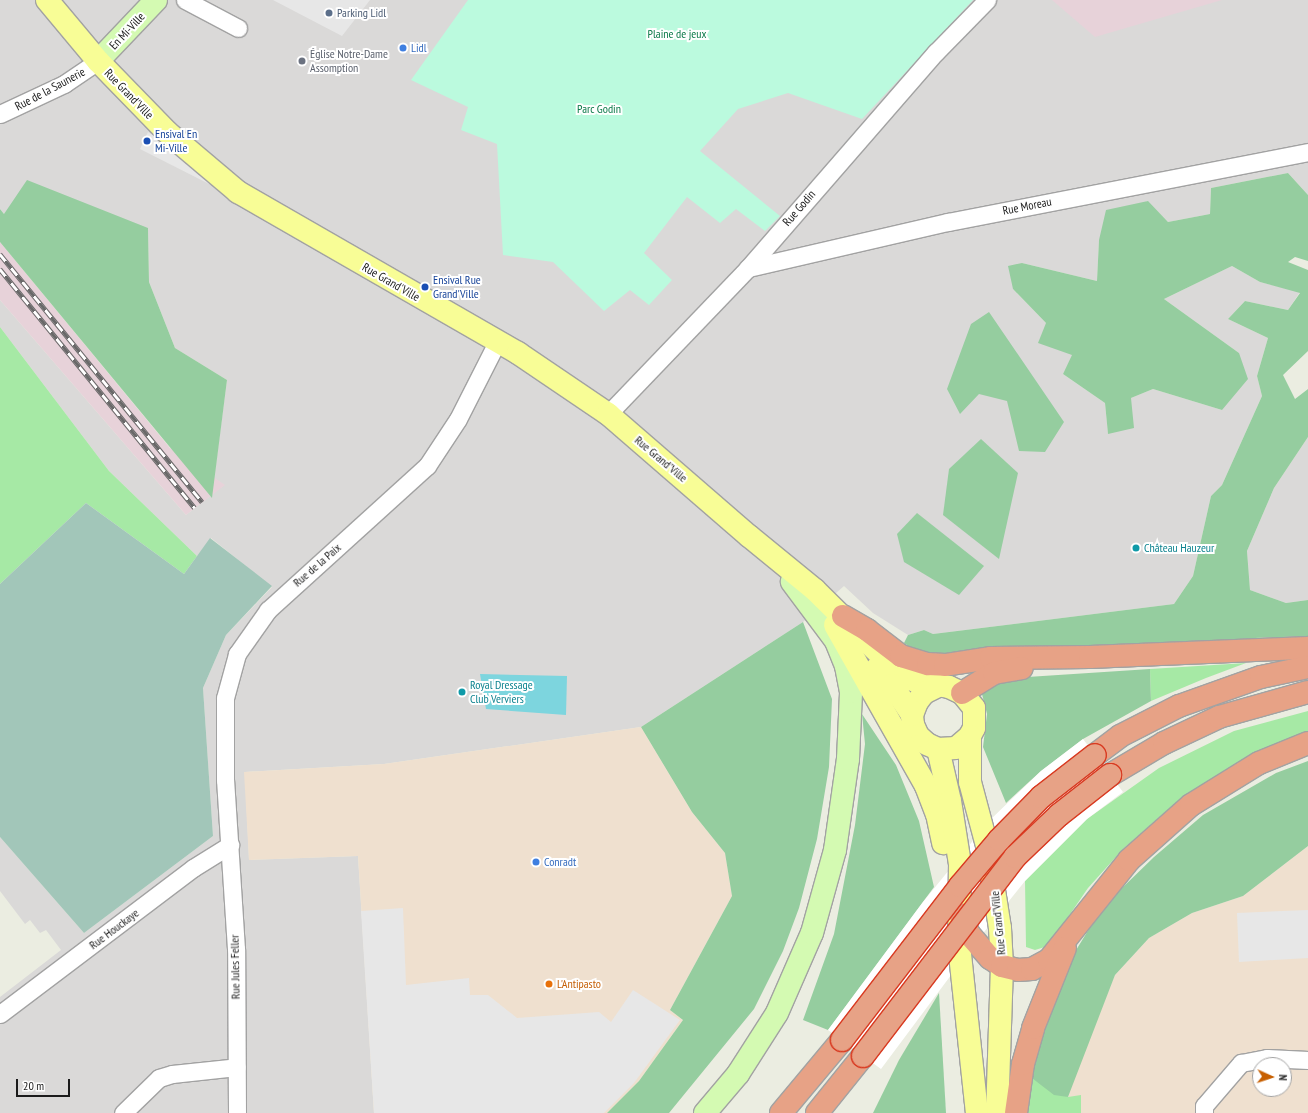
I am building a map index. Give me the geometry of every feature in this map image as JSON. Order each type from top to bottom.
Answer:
[{"type":"highway","points":[[839,620],[867,630],[902,656],[928,664],[945,665],[991,658],[1090,657],[1308,648]]},
{"type":"highway","points":[[962,692],[994,673],[1008,669],[1090,657]]},
{"type":"highway","points":[[781,1113],[842,1040],[960,886],[999,840],[1041,797],[1120,736],[1179,706],[1261,677],[1308,667]]},
{"type":"highway","points":[[817,1113],[863,1056],[1015,857],[1065,810],[1110,775],[1164,743],[1220,717],[1308,692]]},
{"type":"highway","points":[[960,914],[979,948],[1002,966],[1018,970],[1032,968],[1049,960],[1129,860],[1191,805],[1259,763],[1308,743]]},
{"type":"highway","points":[[1016,1113],[1023,1064],[1033,1028],[1073,930]]},
{"type":"main road","name":"Rue Grand'Ville","points":[[47,0],[98,61],[167,132],[238,192],[497,342],[608,414],[749,536],[839,620],[902,676],[936,687],[949,687],[962,692],[974,708],[974,728],[970,736],[970,782],[992,874],[1002,966],[997,1113]]},
{"type":"main road","name":"En Mi-Ville","points":[[98,61],[156,0]]},
{"type":"main road","name":"Rue Grand'Ville","points":[[749,536],[792,582],[839,620],[892,685],[912,715],[918,736],[927,744],[938,749]]},
{"type":"main road","points":[[706,1113],[738,1074],[777,1013],[809,940],[835,850],[848,759],[851,692],[846,666],[836,642],[792,582]]},
{"type":"main road","points":[[839,620],[926,786],[934,807],[942,838],[959,945],[977,1113]]},
{"type":"main road","points":[[912,715],[917,702],[924,693],[936,687]]},
{"type":"main road","points":[[959,945],[960,864],[950,801],[938,749],[956,748],[970,736]]},
{"type":"street","points":[[185,0],[238,28]]},
{"type":"street","name":"Rue Godin","points":[[608,414],[748,268],[936,52],[987,0]]},
{"type":"street","name":"Rue de la Saunerie","points":[[0,114],[57,88],[98,61]]},
{"type":"street","name":"Rue Moreau","points":[[748,268],[948,222],[1308,152]]},
{"type":"street","name":"Rue de la Paix","points":[[229,822],[225,780],[225,698],[237,654],[268,610],[289,589],[404,490],[427,466],[458,419],[497,342]]},
{"type":"street","name":"Rue Jules Feller","points":[[229,822],[236,949],[237,1113]]},
{"type":"street","name":"Rue Houckaye","points":[[0,1014],[193,868],[230,845]]},
{"type":"street","points":[[1204,1113],[1204,1106],[1241,1063],[1267,1058],[1308,1060]]},
{"type":"street","points":[[123,1113],[159,1078],[172,1074],[237,1067]]},
{"type":"shaded area","points":[[0,0],[1308,0],[1308,195],[1288,173],[1211,188],[1210,214],[1168,222],[1147,201],[1099,240],[1097,281],[1022,263],[1013,289],[1046,323],[1073,355],[1063,374],[1105,403],[1108,434],[1131,398],[1153,389],[1222,410],[1239,353],[1164,299],[1232,266],[1260,282],[1300,292],[1288,310],[1245,301],[1228,319],[1268,338],[1257,376],[1262,396],[1222,485],[1211,496],[1193,576],[1174,604],[933,634],[924,630],[908,635],[873,613],[844,586],[803,622],[641,727],[384,764],[245,772],[249,860],[358,856],[374,1113],[0,1113],[0,997],[61,950],[46,930],[40,933],[30,920],[25,924],[0,891],[0,837],[84,933],[213,836],[203,688],[226,635],[272,587],[211,538],[197,556],[109,471],[0,327],[0,300],[186,515],[224,485],[214,478],[227,380],[175,348],[149,282],[148,228],[4,214],[0,209]]},
{"type":"shaded area","name":"Parking Lidl","points":[[273,0],[370,0],[342,36]]},
{"type":"shaded area","points":[[1052,0],[1222,0],[1095,37]]},
{"type":"shaded area","points":[[148,132],[195,163],[219,189],[140,149]]},
{"type":"shaded area","points":[[0,242],[170,448],[225,485],[186,515],[0,300]]},
{"type":"shaded area","points":[[1308,437],[1308,600],[1286,603],[1250,590],[1247,551],[1274,488]]},
{"type":"shaded area","points":[[86,503],[184,574],[210,538],[272,586],[226,635],[203,688],[213,836],[84,933],[0,837],[0,584]]},
{"type":"shaded area","points":[[480,674],[567,676],[566,715],[486,709]]},
{"type":"shaded area","points":[[641,727],[692,812],[725,853],[732,896],[670,1010],[683,1020],[639,1081],[607,1113],[374,1113],[358,856],[249,860],[244,772],[384,764]]},
{"type":"shaded area","points":[[1308,846],[1308,1113],[1068,1113],[1068,1097],[1074,1077],[1115,975],[1149,938],[1192,913],[1243,896]]},
{"type":"shaded area","points":[[403,908],[406,985],[469,978],[470,995],[488,995],[517,1018],[599,1012],[611,1022],[633,990],[680,1020],[634,1083],[604,1113],[374,1113],[361,911]]},
{"type":"shaded area","points":[[1308,910],[1308,958],[1239,962],[1237,913]]},
{"type":"green space","name":"Parc Godin","points":[[468,0],[973,0],[862,119],[788,93],[738,109],[700,151],[780,216],[765,231],[736,209],[720,223],[687,197],[644,253],[672,280],[649,305],[630,290],[604,311],[553,262],[503,255],[497,144],[461,130],[468,107],[411,80]]},
{"type":"green space","points":[[1288,173],[1308,195],[1308,261],[1295,257],[1288,262],[1308,270],[1308,351],[1283,375],[1295,399],[1308,389],[1308,437],[1274,488],[1247,551],[1250,590],[1286,603],[1308,600],[1308,636],[1255,638],[1246,642],[920,654],[904,643],[908,635],[924,630],[933,634],[1174,604],[1193,576],[1211,496],[1222,485],[1262,396],[1257,376],[1268,338],[1228,319],[1245,301],[1288,310],[1300,293],[1260,282],[1232,266],[1164,299],[1239,353],[1248,379],[1222,410],[1153,389],[1131,398],[1134,428],[1108,434],[1105,403],[1063,374],[1072,355],[1038,343],[1046,323],[1013,289],[1008,266],[1022,263],[1097,281],[1099,240],[1106,210],[1148,201],[1168,222],[1210,214],[1211,188]]},
{"type":"green space","points":[[27,180],[148,228],[149,282],[175,348],[227,380],[212,498],[0,242],[0,209],[4,214]]},
{"type":"green space","points":[[989,312],[1064,422],[1045,452],[1019,451],[1007,401],[979,394],[960,414],[947,389],[971,324]]},
{"type":"green space","points":[[0,327],[109,471],[197,556],[184,574],[86,503],[0,584]]},
{"type":"green space","points":[[981,439],[1018,473],[999,559],[943,515],[949,469]]},
{"type":"green space","points":[[917,513],[984,566],[959,595],[904,562],[897,534]]},
{"type":"green space","points":[[803,622],[832,699],[829,767],[817,839],[799,908],[783,951],[754,1009],[669,1113],[607,1113],[639,1081],[683,1020],[670,1010],[732,896],[725,853],[692,812],[641,727]]},
{"type":"green space","points":[[1246,663],[1206,678],[1151,701],[1150,669]]},
{"type":"green space","points":[[1150,669],[1151,701],[1083,739],[1041,771],[1006,803],[983,747],[987,714],[982,694],[992,684],[1011,678]]},
{"type":"green space","points":[[1308,711],[1308,734],[1268,749],[1210,780],[1165,812],[1123,849],[1088,888],[1048,946],[1035,950],[1026,947],[1025,881],[1087,819],[1159,768],[1234,731]]},
{"type":"green space","points":[[862,714],[896,765],[919,821],[934,887],[828,1030],[803,1020],[834,934],[855,825],[865,744]]},
{"type":"green space","points":[[1308,761],[1308,846],[1243,896],[1192,913],[1149,938],[1115,975],[1068,1097],[1054,1095],[1028,1075],[1040,1032],[1070,960],[1089,929],[1119,891],[1154,857],[1203,815],[1276,773]]},
{"type":"green space","points":[[939,993],[946,1113],[873,1113],[899,1060]]},
{"type":"green space","points":[[1028,1075],[1068,1097],[1081,1095],[1081,1113],[1022,1113]]},
{"type":"pier","points":[[1083,739],[1123,792],[1087,819],[1025,881],[972,947],[881,1069],[828,1030],[923,902],[989,821],[1041,771]]},
{"type":"railway","points":[[0,254],[202,502]]},
{"type":"railway","points":[[0,269],[195,508]]},
{"type":"place","name":"Parking Lidl","points":[[329,13]]},
{"type":"place","name":"Lidl","points":[[403,48]]},
{"type":"place","name":"Église Notre-Dame Assomption","points":[[302,61]]},
{"type":"place","name":"Ensival En Mi-Ville","points":[[147,141]]},
{"type":"place","name":"Ensival Rue Grand'Ville","points":[[425,287]]},
{"type":"place","name":"Château Hauzeur","points":[[1136,548]]},
{"type":"place","name":"Royal Dressage Club Verviers","points":[[462,692]]},
{"type":"place","name":"Conradt","points":[[536,862]]},
{"type":"place","name":"L'Antipasto","points":[[549,984]]},
{"type":"park label","name":"Plaine de jeux","points":[[677,34]]}]
